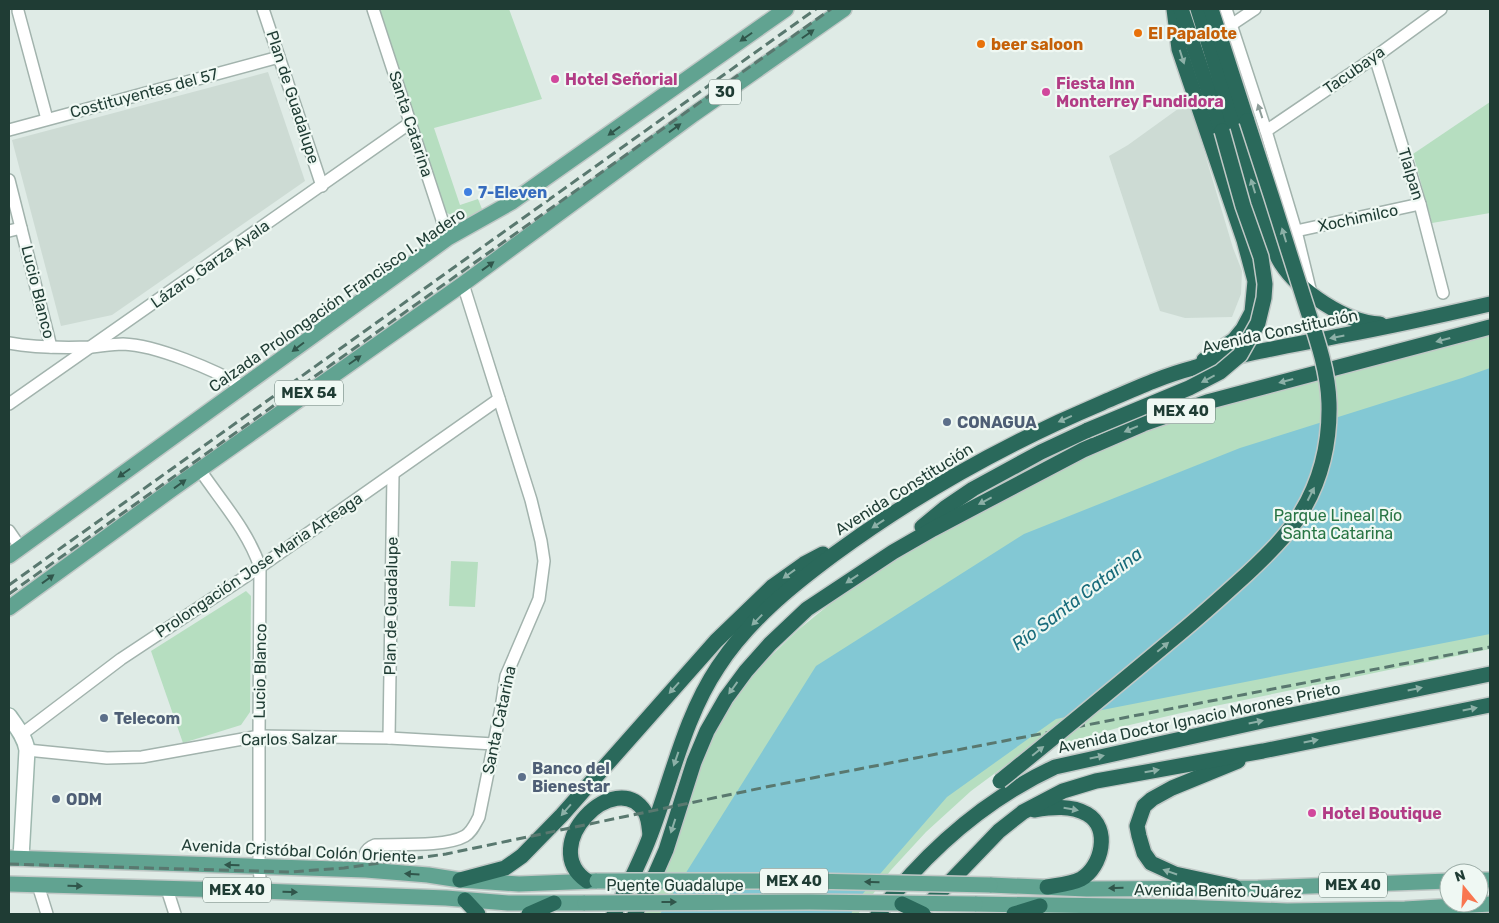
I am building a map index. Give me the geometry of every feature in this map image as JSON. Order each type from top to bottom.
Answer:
[{"type":"highway","points":[[1174,9],[1180,49],[1244,240],[1255,281],[1252,312],[1243,329],[1234,340],[1191,368]]},
{"type":"highway","points":[[893,552],[972,488],[1088,430],[1189,388],[1220,372],[1240,355],[1258,323],[1264,298],[1261,257],[1222,131],[1180,9]]},
{"type":"highway","points":[[1198,9],[1271,244],[1282,264],[1311,293],[1332,308],[1356,320],[1371,324],[1402,324]]},
{"type":"highway","points":[[975,814],[1000,781],[1130,676],[1212,606],[1272,550],[1290,529],[1316,484],[1329,428],[1327,382],[1317,339],[1211,9]]},
{"type":"highway","name":"Avenida Constitución","points":[[614,914],[650,835],[680,746],[697,704],[720,663],[750,627],[782,595],[848,544],[950,479],[1040,430],[1124,393],[1191,368],[1239,356],[1402,324],[1490,304]]},
{"type":"highway","name":"MEX 40","points":[[635,914],[666,850],[694,762],[707,731],[726,698],[746,671],[770,644],[807,609],[893,552],[951,519],[1082,450],[1143,424],[1207,402],[1490,327]]},
{"type":"highway","points":[[460,880],[505,868],[522,856],[562,815],[716,640],[753,604],[773,586],[804,564],[848,544]]},
{"type":"highway","name":"Avenida Doctor Ignacio Morones Prieto","points":[[878,914],[930,856],[975,814],[1030,779],[1063,765],[1490,674]]},
{"type":"highway","points":[[919,914],[998,831],[1023,812],[1063,791],[1096,781],[1263,751],[1490,704]]},
{"type":"highway","points":[[1235,887],[1175,874],[1151,863],[1144,853],[1138,836],[1137,826],[1144,806],[1152,799],[1172,788],[1263,751]]},
{"type":"highway","points":[[592,881],[578,875],[573,868],[570,851],[579,825],[591,811],[616,799],[631,800],[645,813],[650,835]]},
{"type":"highway","points":[[1023,812],[1046,808],[1074,809],[1089,815],[1095,821],[1100,833],[1101,852],[1094,868],[1079,880],[1047,887]]},
{"type":"highway","points":[[465,900],[478,914]]},
{"type":"highway","points":[[528,914],[554,903]]},
{"type":"highway","points":[[902,904],[923,914]]},
{"type":"highway","points":[[1014,914],[1040,906]]},
{"type":"main road","name":"Calzada Prolongación Francisco I. Madero","points":[[14,551],[244,387],[448,238],[512,202],[536,186],[786,9]]},
{"type":"main road","name":"30","points":[[607,177],[844,9]]},
{"type":"main road","name":"MEX 54","points":[[9,608],[463,284],[607,177]]},
{"type":"main road","name":"Avenida Cristóbal Colón Oriente","points":[[15,858],[366,870],[519,884],[592,881]]},
{"type":"main road","name":"Puente Guadalupe","points":[[592,881],[809,881],[990,885]]},
{"type":"main road","name":"Avenida Benito Juárez","points":[[990,885],[1087,889],[1306,886],[1439,881]]},
{"type":"main road","name":"MEX 40","points":[[9,884],[261,891],[446,898],[508,903],[554,903]]},
{"type":"main road","points":[[1278,913],[1289,905],[1306,886]]},
{"type":"main road","name":"Puente Guadalupe","points":[[554,903],[809,902],[975,904]]},
{"type":"main road","name":"Avenida Benito Juárez","points":[[975,904],[1181,907],[1278,913],[1406,911],[1490,904]]},
{"type":"street","name":"Plan de Guadalupe","points":[[263,9],[322,186]]},
{"type":"street","name":"Santa Catarina","points":[[374,9],[448,238]]},
{"type":"street","points":[[1226,9],[1296,231],[1311,293]]},
{"type":"street","points":[[1231,25],[1254,9]]},
{"type":"street","name":"Tacubaya","points":[[1266,131],[1375,57],[1441,9]]},
{"type":"street","points":[[17,11],[47,119]]},
{"type":"street","name":"Costituyentes del 57","points":[[9,130],[279,57]]},
{"type":"street","name":"Tlalpan","points":[[1375,57],[1420,204],[1443,293]]},
{"type":"street","name":"Lázaro Garza Ayala","points":[[9,404],[410,123]]},
{"type":"street","name":"Lucio Blanco","points":[[9,180],[51,347]]},
{"type":"street","name":"Xochimilco","points":[[1296,231],[1420,204]]},
{"type":"street","points":[[9,231],[21,228]]},
{"type":"street","name":"Santa Catarina","points":[[366,870],[364,855],[366,850],[375,845],[449,841],[467,835],[479,817],[506,676],[539,599],[544,561],[541,541],[531,500],[463,284]]},
{"type":"street","points":[[9,343],[32,347],[124,344],[161,351],[232,379],[244,387]]},
{"type":"street","name":"Prolongación Jose Maria Arteaga","points":[[22,734],[120,659],[260,567],[499,399]]},
{"type":"street","name":"Lucio Blanco","points":[[200,470],[248,538],[260,567],[258,736],[259,866],[261,891]]},
{"type":"street","name":"Plan de Guadalupe","points":[[389,738],[393,475]]},
{"type":"street","points":[[9,531],[14,551]]},
{"type":"street","points":[[9,716],[22,734],[27,750],[15,858]]},
{"type":"street","name":"Carlos Salzar","points":[[27,750],[108,758],[142,757],[258,736],[389,738],[494,744]]},
{"type":"street","points":[[38,885],[47,914]]},
{"type":"street","points":[[167,889],[175,914]]},
{"type":"shaded area","points":[[268,72],[305,181],[112,315],[61,326],[12,140]]},
{"type":"shaded area","points":[[1189,101],[1233,248],[1242,271],[1241,294],[1232,317],[1185,318],[1160,311],[1109,156],[1128,145]]},
{"type":"green space","points":[[379,9],[509,9],[542,99],[434,128],[460,205],[478,199],[482,209],[464,221],[445,212]]},
{"type":"green space","points":[[1490,102],[1490,213],[1432,223],[1413,154]]},
{"type":"green space","name":"Río Santa Catarina","points":[[1490,333],[1490,649],[1121,727],[1050,747],[1006,765],[971,791],[926,832],[891,870],[858,914],[636,914],[699,765],[742,684],[798,630],[857,582],[907,548],[1077,455],[1212,406]]},
{"type":"green space","points":[[451,561],[478,562],[475,607],[449,606]]},
{"type":"green space","points":[[246,591],[251,596],[250,712],[241,725],[183,743],[151,651]]},
{"type":"water","name":"Río Santa Catarina","points":[[1490,368],[1490,634],[1056,719],[947,797],[860,897],[851,914],[660,914],[816,666],[1024,534],[1240,448]]},
{"type":"railway","points":[[9,585],[816,9]]},
{"type":"railway","points":[[9,594],[831,9]]},
{"type":"railway","points":[[9,864],[290,872],[344,868],[446,854],[771,786],[1490,647]]},
{"type":"place","name":"El Papalote","points":[[1138,33]]},
{"type":"place","name":"beer saloon","points":[[981,44]]},
{"type":"place","name":"Hotel Señorial","points":[[555,79]]},
{"type":"place","name":"Fiesta Inn Monterrey Fundidora","points":[[1046,92]]},
{"type":"place","name":"7-Eleven","points":[[468,192]]},
{"type":"place","name":"CONAGUA","points":[[947,422]]},
{"type":"place","name":"Telecom","points":[[104,718]]},
{"type":"place","name":"Banco del Bienestar","points":[[522,777]]},
{"type":"place","name":"ODM","points":[[56,799]]},
{"type":"place","name":"Hotel Boutique","points":[[1312,813]]},
{"type":"park label","name":"Parque Lineal Río Santa Catarina","points":[[1338,524]]}]
